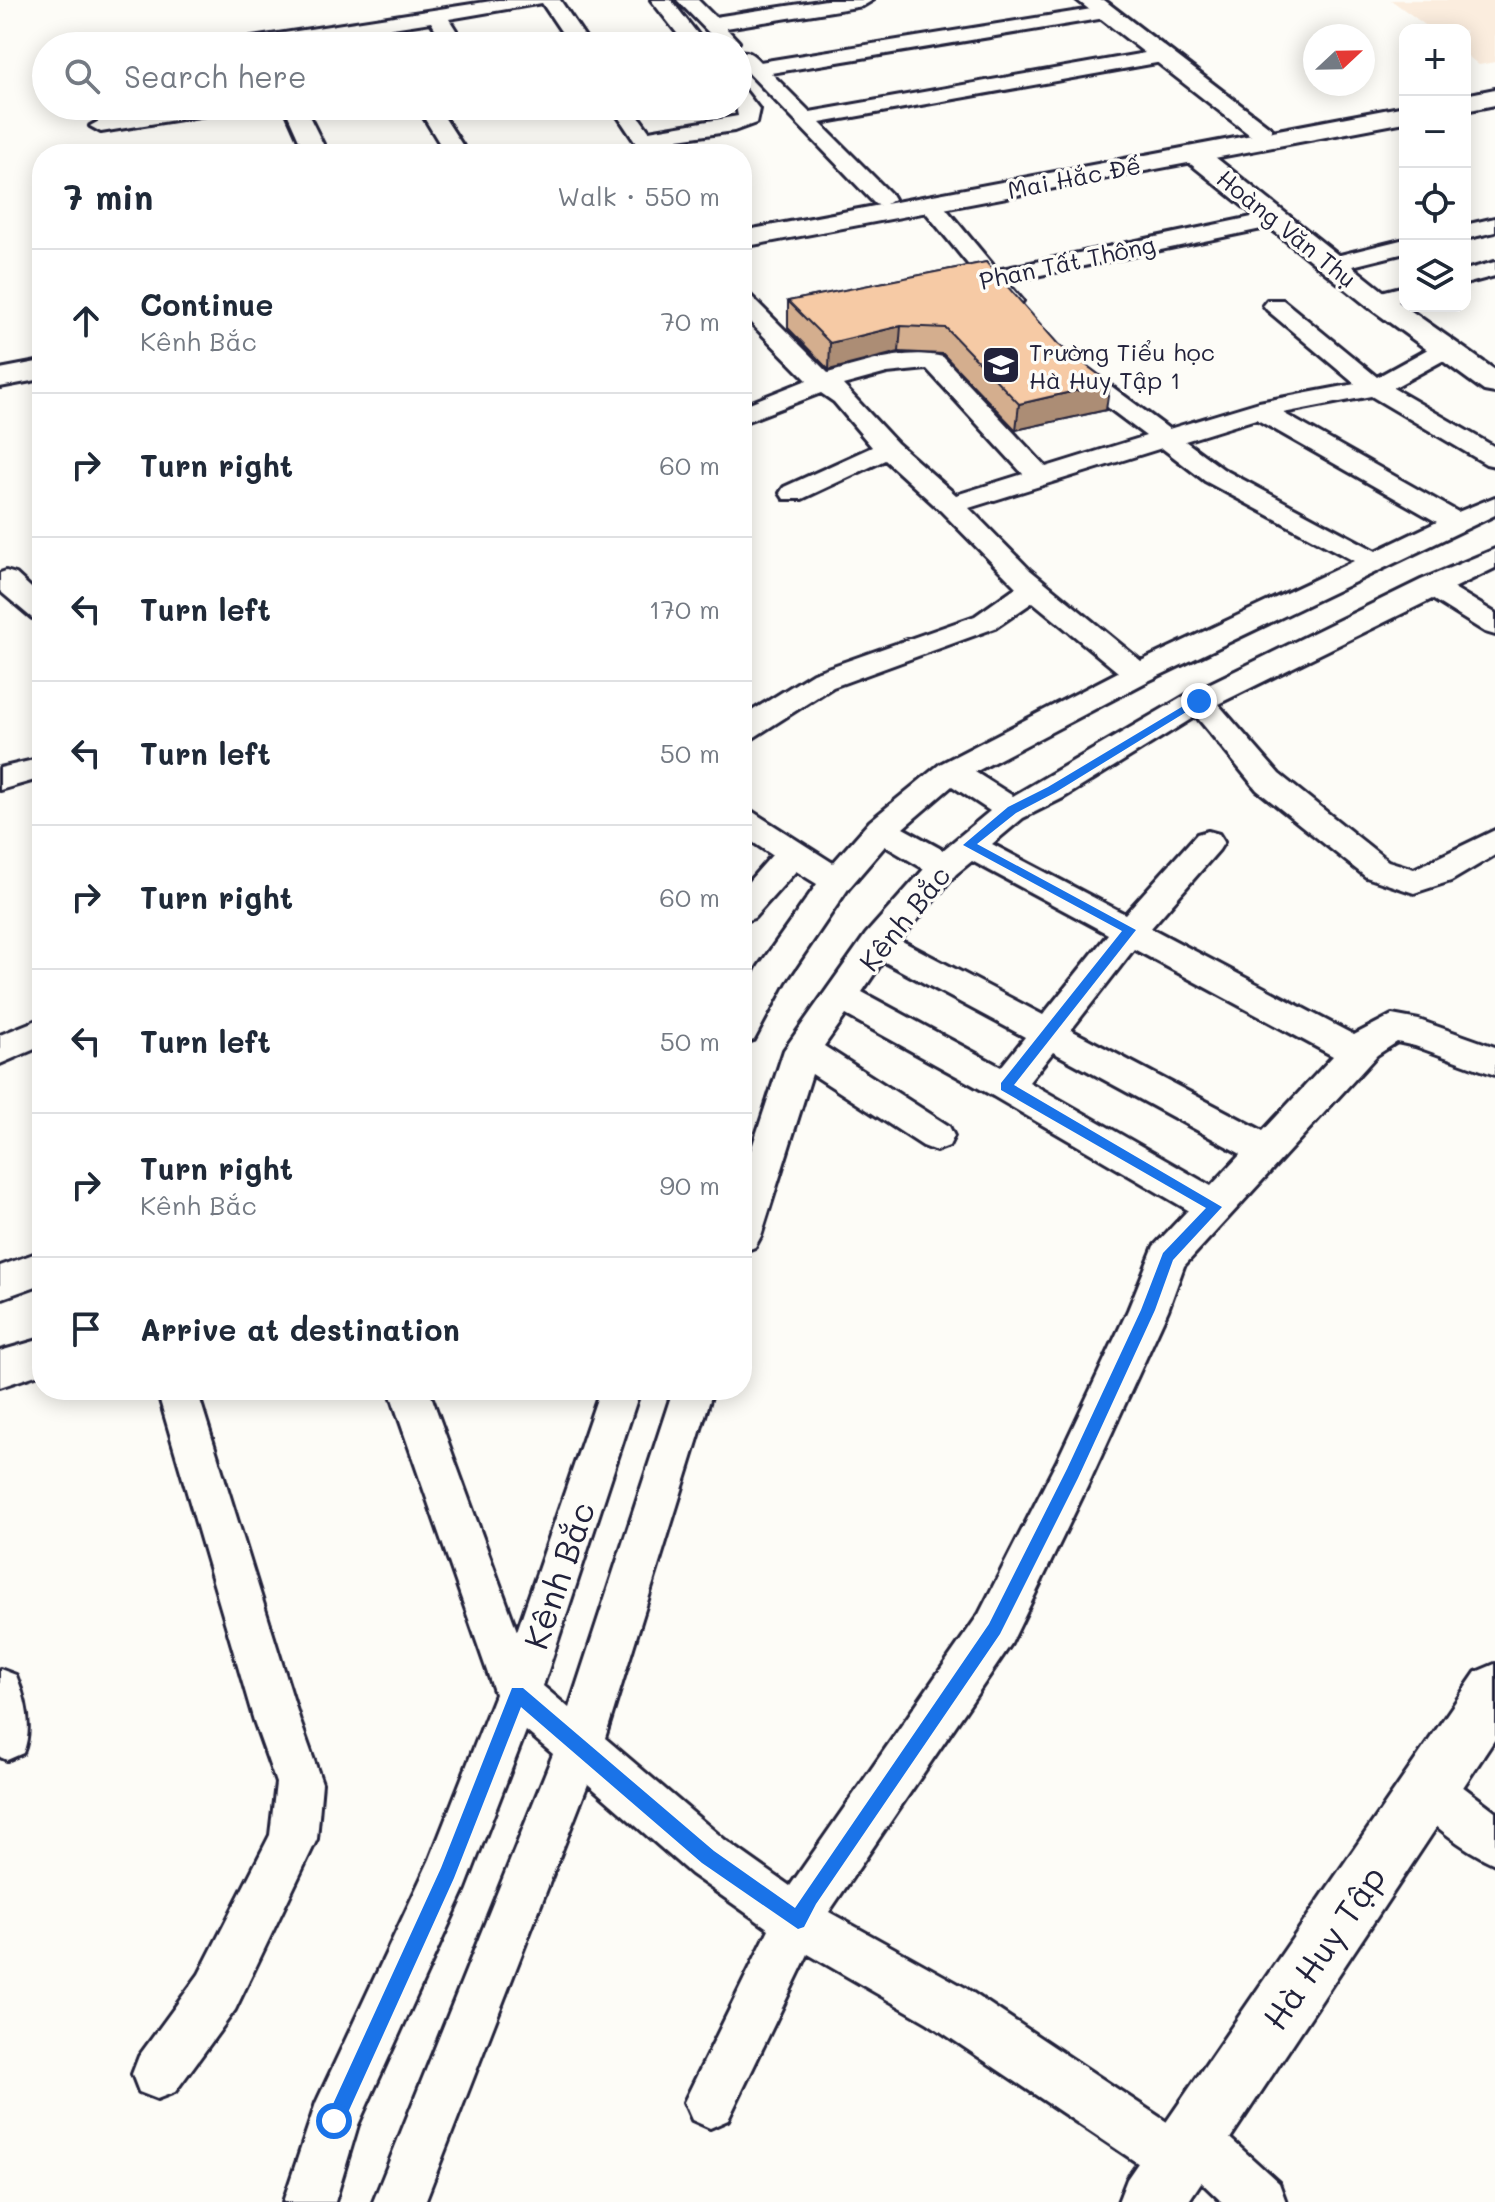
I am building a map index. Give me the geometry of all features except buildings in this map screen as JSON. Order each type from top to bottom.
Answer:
[{"type":"main road","points":[[1097,7],[1259,129]]},
{"type":"main road","name":"Mai Hắc Đế","points":[[752,237],[930,204],[1023,180],[1259,129],[1399,103]]},
{"type":"main road","name":"Mai Hắc Đế","points":[[752,223],[883,199],[1196,155],[1399,115]]},
{"type":"main road","name":"Hoàng Văn Thụ","points":[[1196,155],[1377,300],[1490,377]]},
{"type":"main road","points":[[0,360],[32,354]]},
{"type":"main road","points":[[0,378],[32,372]]},
{"type":"main road","name":"Hà Huy Tập","points":[[1174,2167],[1495,1691]]},
{"type":"street","points":[[328,32],[534,0]]},
{"type":"street","points":[[550,0],[572,32]]},
{"type":"street","points":[[661,0],[686,32]]},
{"type":"street","points":[[687,0],[719,32]]},
{"type":"street","points":[[711,24],[863,0]]},
{"type":"street","points":[[755,69],[1097,7]]},
{"type":"street","points":[[437,15],[447,32]]},
{"type":"street","points":[[385,23],[390,32]]},
{"type":"street","points":[[805,119],[1162,56]]},
{"type":"street","points":[[752,66],[883,199]]},
{"type":"street","points":[[98,120],[104,133],[162,120]]},
{"type":"street","points":[[301,120],[313,144]]},
{"type":"street","points":[[436,120],[451,144]]},
{"type":"street","points":[[630,120],[647,144]]},
{"type":"street","points":[[656,144],[746,120]]},
{"type":"street","points":[[930,204],[1025,319]]},
{"type":"street","name":"Phan Tất Thông","points":[[949,286],[1276,219]]},
{"type":"street","points":[[1471,231],[1495,225]]},
{"type":"street","points":[[1332,264],[1399,247]]},
{"type":"street","points":[[1471,275],[1495,269]]},
{"type":"street","points":[[1377,300],[1399,294]]},
{"type":"street","points":[[1275,305],[1375,388],[1495,458]]},
{"type":"street","points":[[752,312],[823,382],[843,397],[888,449],[951,505],[1034,588],[1138,674]]},
{"type":"street","points":[[762,323],[791,317]]},
{"type":"street","points":[[1051,349],[1066,364],[1227,483],[1376,562]]},
{"type":"street","points":[[951,505],[1259,410],[1375,388],[1446,349]]},
{"type":"street","points":[[752,411],[823,382],[906,363],[934,362],[1041,478]]},
{"type":"street","points":[[1259,410],[1458,523]]},
{"type":"street","points":[[793,493],[888,449]]},
{"type":"street","points":[[752,1012],[771,975],[836,881],[881,829],[951,771],[1138,674],[1495,505]]},
{"type":"street","name":"Kênh Bắc","points":[[752,1205],[802,1050],[878,943],[956,855],[1012,810],[1052,790],[1199,701],[1495,557]]},
{"type":"street","points":[[6,580],[32,605]]},
{"type":"street","points":[[1431,586],[1495,626]]},
{"type":"street","points":[[752,725],[823,680],[985,622],[1034,588]]},
{"type":"street","points":[[1199,701],[1268,782],[1377,869],[1414,881],[1439,873],[1495,841]]},
{"type":"street","points":[[0,779],[32,771]]},
{"type":"street","points":[[951,771],[1012,810]]},
{"type":"street","points":[[752,826],[836,881]]},
{"type":"street","points":[[881,829],[956,855],[1130,930],[1358,1053]]},
{"type":"street","points":[[1006,1086],[1130,930],[1208,842]]},
{"type":"street","points":[[752,899],[793,853]]},
{"type":"street","points":[[878,943],[1268,1151]]},
{"type":"street","points":[[842,997],[1006,1086],[1215,1207]]},
{"type":"street","points":[[710,2102],[810,1897],[995,1629],[1072,1474],[1148,1310],[1168,1257],[1358,1053],[1392,1028],[1419,1033],[1495,1061]]},
{"type":"street","points":[[0,1050],[32,1036]]},
{"type":"street","points":[[802,1050],[936,1136]]},
{"type":"street","points":[[0,1283],[32,1271]]},
{"type":"street","points":[[0,1369],[32,1359]]},
{"type":"street","points":[[157,2074],[217,1992],[293,1839],[299,1783],[277,1721],[180,1400]]},
{"type":"street","points":[[413,1400],[518,1694],[708,1857],[798,1921],[946,2005],[1174,2167],[1260,2202]]},
{"type":"street","name":"Kênh Bắc","points":[[309,2202],[334,2121],[448,1872],[518,1694],[617,1400]]},
{"type":"street","points":[[399,2202],[579,1747],[690,1400]]},
{"type":"street","points":[[0,1691],[7,1737]]},
{"type":"street","points":[[1429,1789],[1495,1840]]},
{"type":"shaded area","points":[[1391,0],[1495,0],[1495,62],[1479,65],[1471,59],[1471,24],[1424,24]]},
{"type":"place","name":"Trường Tiểu học Hà Huy Tập 1","points":[[1001,365]]},
{"type":"route","points":[[334,2121],[448,1872],[518,1694],[708,1857],[798,1921],[810,1897],[995,1629],[1072,1474],[1148,1310],[1168,1257],[1215,1207],[1006,1086],[1130,930],[968,845],[1012,810],[1052,790],[1199,701]]}]
